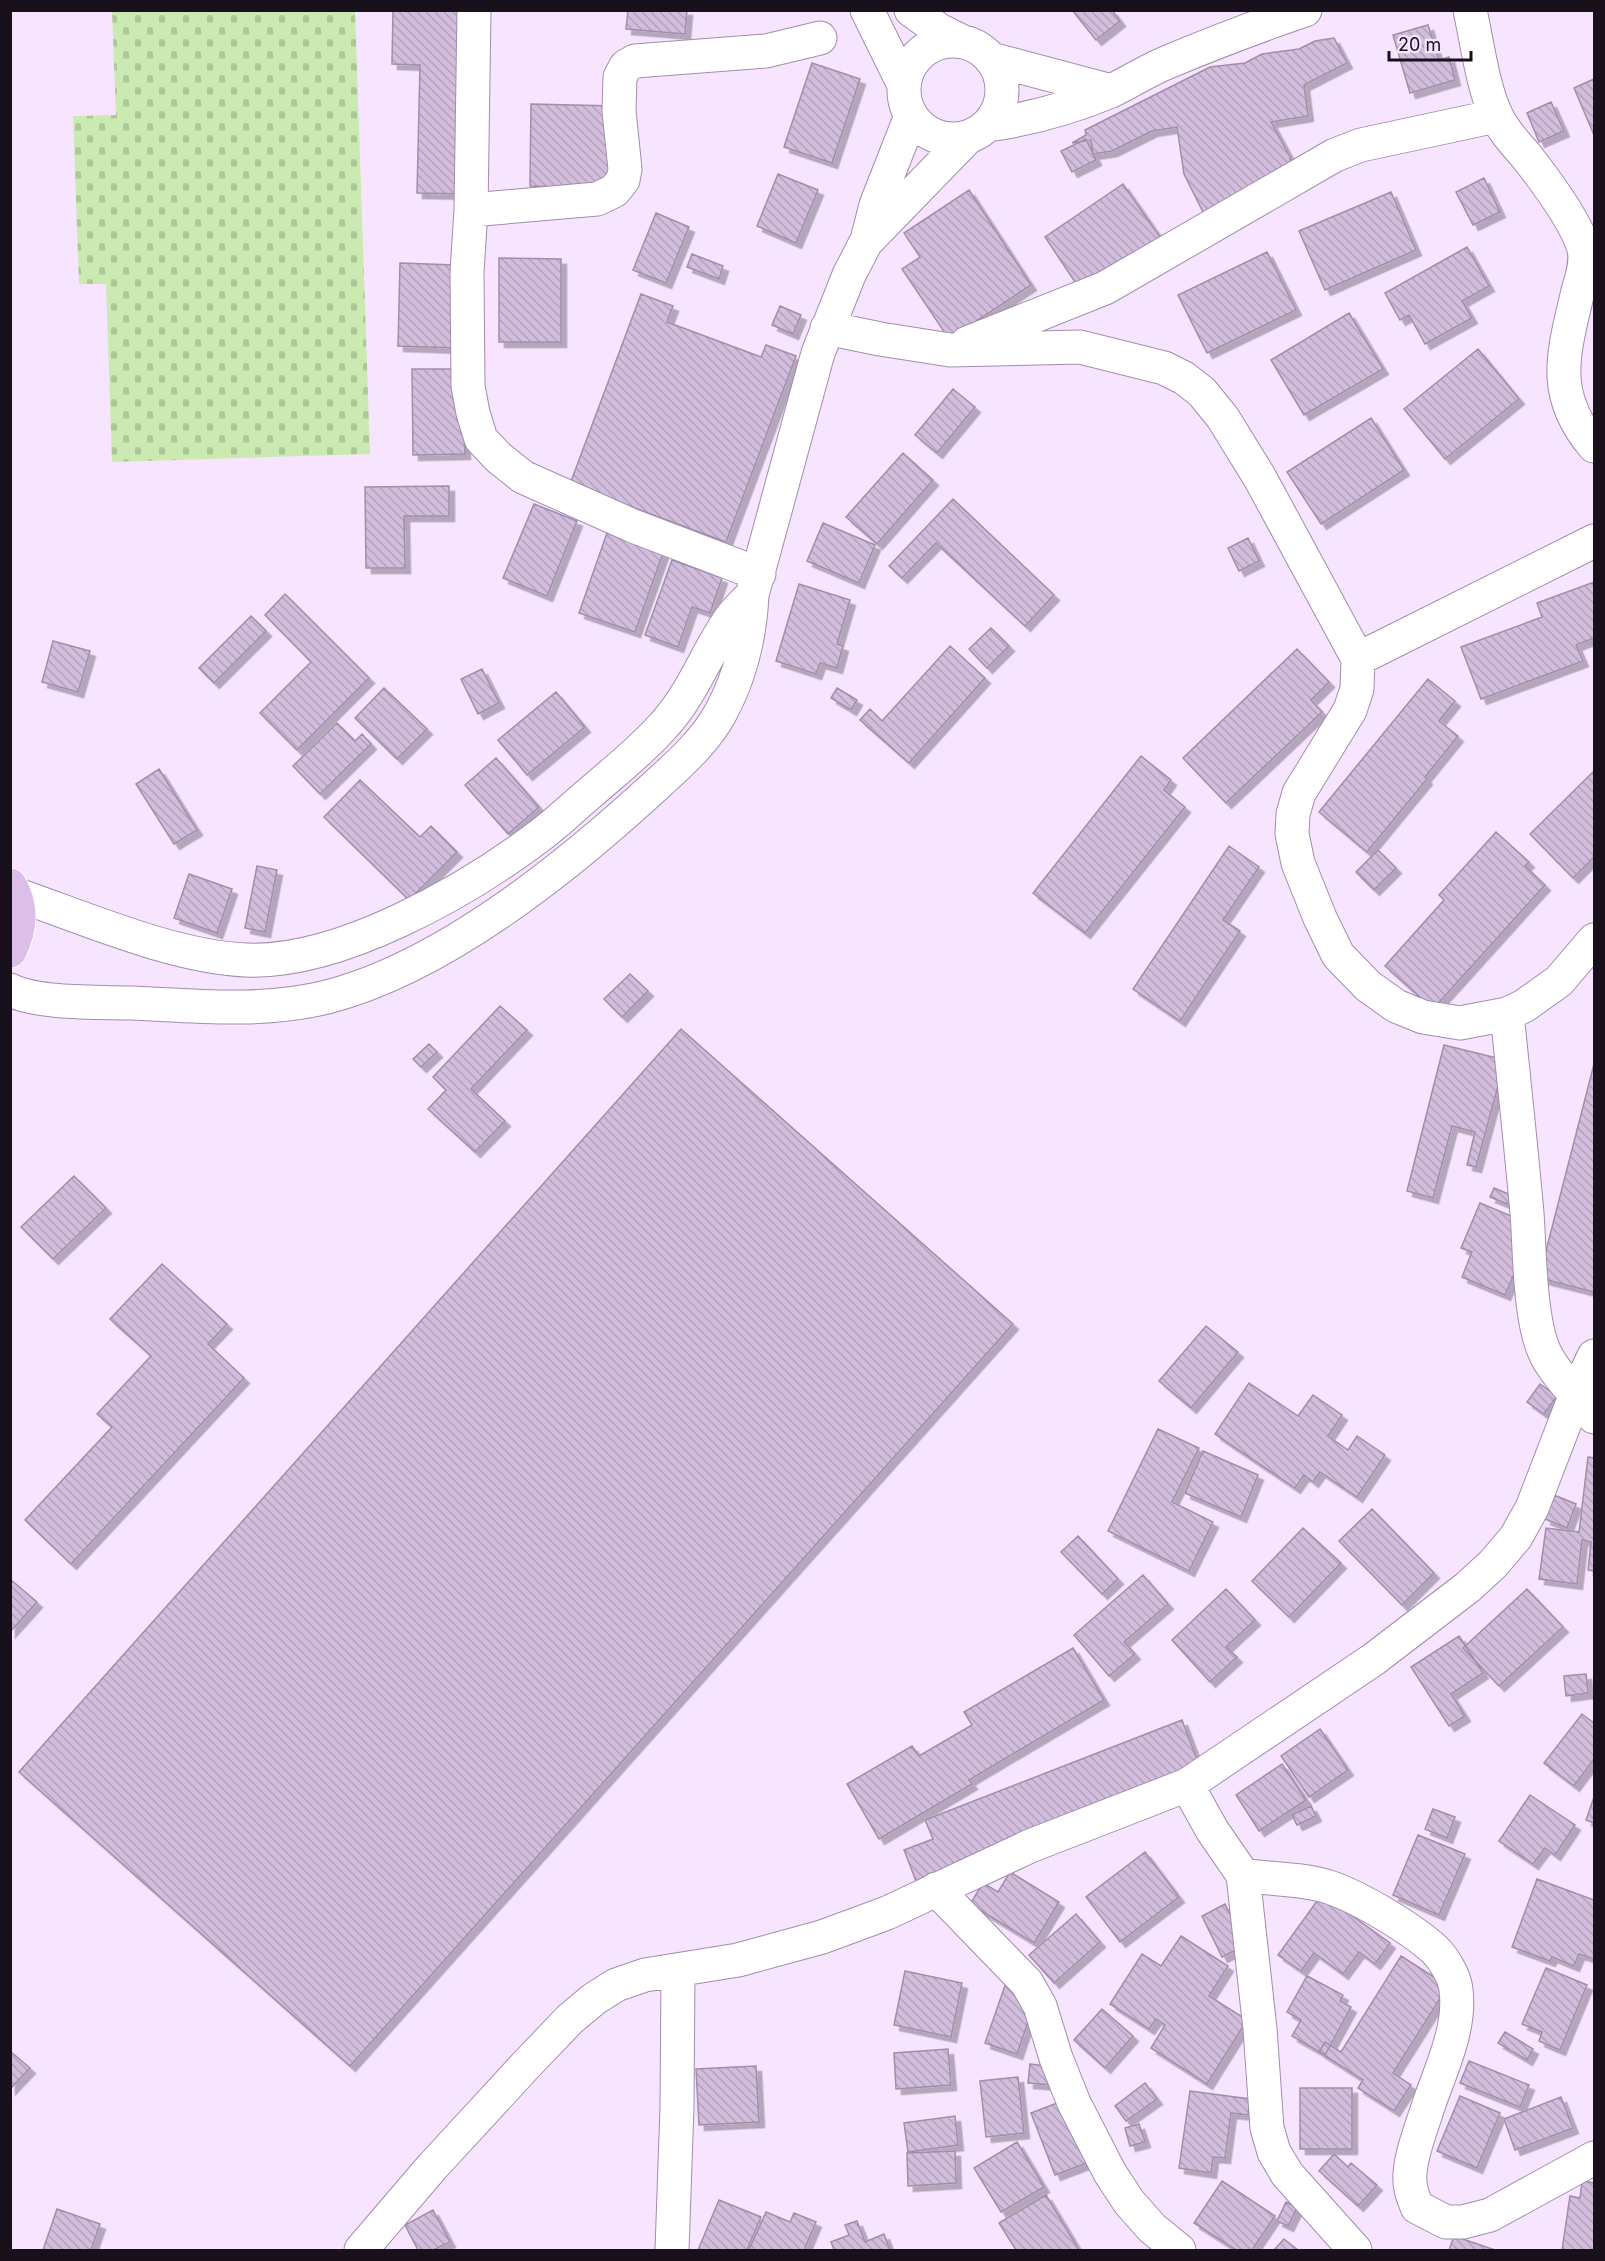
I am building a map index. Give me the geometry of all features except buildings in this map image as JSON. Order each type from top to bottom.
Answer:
[{"type":"main road","points":[[10,951],[18,935],[20,915],[13,890]]},
{"type":"street","points":[[474,10],[471,210],[467,272],[468,386],[472,413],[481,439],[499,458],[523,477],[633,526],[756,585]]},
{"type":"street","points":[[867,240],[977,131],[993,119],[1000,105],[1003,88],[999,73],[977,51],[911,10]]},
{"type":"street","points":[[876,13],[908,100],[921,128],[935,136],[951,140],[1060,110],[1111,91],[1165,63],[1305,10]]},
{"type":"street","points":[[1470,10],[1496,116],[1509,136],[1538,171],[1589,245],[1563,366],[1565,388],[1573,414],[1594,446]]},
{"type":"street","points":[[471,210],[597,199],[614,191],[623,180],[625,169],[619,111],[620,77],[626,66],[635,61],[766,51],[820,38]]},
{"type":"street","points":[[10,990],[47,999],[222,1008],[274,1006],[326,997],[360,987],[405,968],[474,929],[522,896],[614,823],[688,756],[720,714],[732,689],[743,659],[756,585],[787,466],[827,328],[849,275],[867,240],[908,100],[909,69],[918,56],[931,46],[947,42],[1111,91]]},
{"type":"street","points":[[950,350],[1105,288],[1335,155],[1361,145],[1496,116]]},
{"type":"street","points":[[827,328],[950,350],[1080,347],[1164,368],[1184,378],[1202,392],[1223,418],[1260,478],[1358,659],[1358,689],[1350,710],[1299,792],[1293,814],[1292,834],[1298,863],[1338,955],[1368,986],[1396,1006],[1423,1017],[1460,1023],[1507,1014],[1524,1006],[1558,981],[1594,940]]},
{"type":"street","points":[[1358,659],[1594,541]]},
{"type":"street","points":[[13,890],[149,940],[207,956],[247,960],[289,957],[337,945],[420,912],[539,837],[627,762],[665,725],[691,690],[728,621],[756,585]]},
{"type":"street","points":[[1507,1014],[1523,1166],[1532,1294],[1539,1333],[1546,1355],[1560,1377],[1585,1406]]},
{"type":"street","points":[[362,2250],[432,2167],[570,2019],[594,1999],[616,1985],[645,1975],[738,1960],[822,1937],[887,1913],[1030,1846],[1187,1785],[1374,1659],[1432,1616],[1493,1564],[1516,1537],[1585,1406],[1594,1356]]},
{"type":"street","points":[[1187,1785],[1212,1830],[1243,1875],[1260,2029],[1267,2128],[1274,2152],[1287,2174],[1355,2250]]},
{"type":"street","points":[[1243,1875],[1299,1881],[1328,1887],[1358,1899],[1436,1951],[1449,1969],[1456,1989],[1456,2018],[1449,2047],[1416,2147],[1410,2175],[1411,2189],[1418,2207],[1446,2222],[1463,2222],[1490,2215],[1594,2158]]},
{"type":"street","points":[[936,1889],[1027,1983],[1040,2006],[1056,2058],[1074,2103],[1110,2173],[1129,2202],[1152,2228],[1179,2250]]},
{"type":"street","points":[[672,2250],[677,2107],[678,1970]]},
{"type":"green space","points":[[112,11],[355,11],[370,454],[112,462],[106,284],[79,284],[73,116],[116,115]]}]
